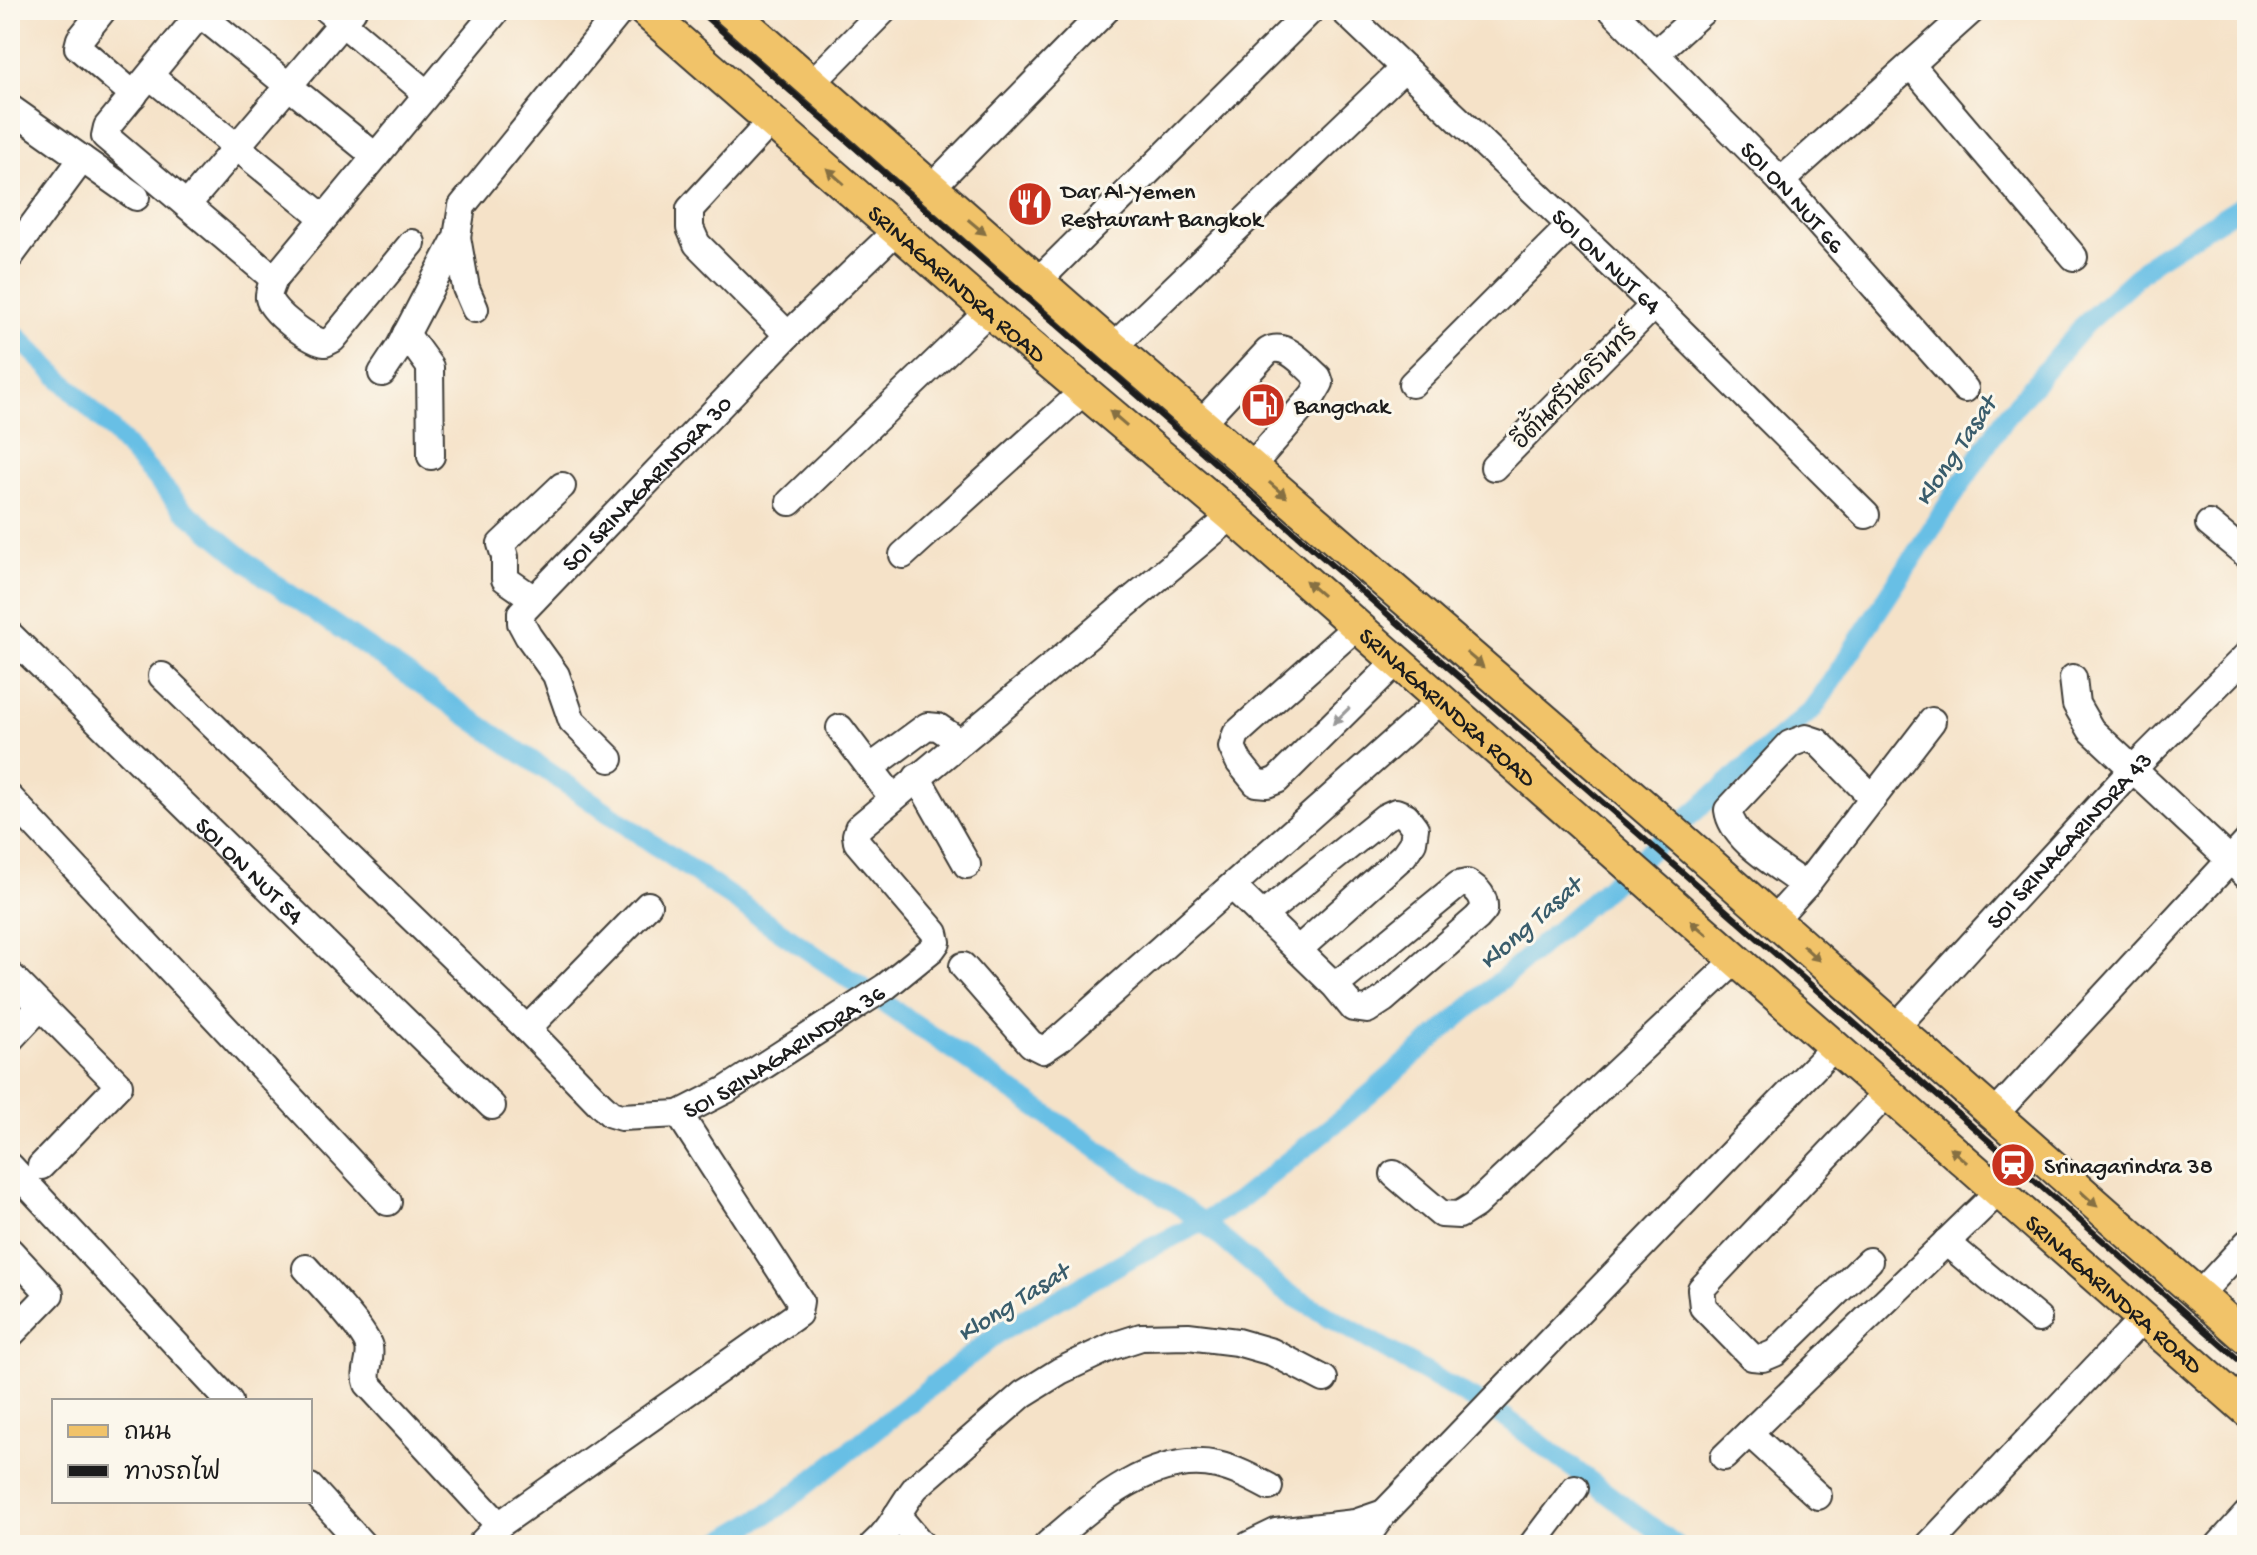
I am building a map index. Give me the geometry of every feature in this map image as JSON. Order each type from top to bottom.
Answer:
[{"type":"main road","name":"SRINAGARINDRA ROAD","points":[[644,10],[989,311],[1232,516],[2247,1410]]},
{"type":"main road","points":[[729,10],[1689,845],[2247,1338]]},
{"type":"street","points":[[103,10],[80,39],[78,47],[235,146],[324,218]]},
{"type":"street","points":[[412,243],[333,339],[325,343],[313,340],[270,303],[274,279],[497,10]]},
{"type":"street","points":[[382,373],[457,237],[462,206],[621,10]]},
{"type":"street","points":[[812,83],[884,10]]},
{"type":"street","points":[[931,188],[1106,10]]},
{"type":"street","points":[[1039,280],[1311,10]]},
{"type":"street","name":"SOI ON NUT 64","points":[[1343,10],[1654,305],[1866,515]]},
{"type":"street","name":"SOI ON NUT 66","points":[[1612,10],[1781,181],[1965,389]]},
{"type":"street","points":[[1655,54],[1704,10]]},
{"type":"street","points":[[1781,181],[1972,10]]},
{"type":"street","points":[[274,279],[105,136],[107,127],[202,12],[375,156]]},
{"type":"street","points":[[187,205],[289,86],[341,14],[426,93]]},
{"type":"street","points":[[1911,65],[2074,257]]},
{"type":"street","points":[[1113,347],[1404,68]]},
{"type":"street","points":[[10,108],[136,197]]},
{"type":"street","points":[[772,120],[690,209],[689,219],[697,244],[788,335]]},
{"type":"street","points":[[11,255],[82,159]]},
{"type":"street","points":[[1412,384],[1570,226]]},
{"type":"street","name":"SOI SRINAGARINDRA 30","points":[[534,599],[788,335],[897,230]]},
{"type":"street","points":[[457,237],[466,288],[475,309]]},
{"type":"street","name":"อีตั้นศรีนครินทร์","points":[[1494,467],[1654,305]]},
{"type":"street","points":[[790,502],[989,311]]},
{"type":"street","points":[[406,334],[430,367],[431,456]]},
{"type":"street","points":[[1201,423],[1275,347],[1283,348],[1318,377],[1320,383],[1313,395],[1251,467]]},
{"type":"street","points":[[903,555],[1085,390]]},
{"type":"street","points":[[562,486],[501,544],[505,557],[505,579],[534,599],[521,613],[521,623],[556,675],[572,721],[610,759]]},
{"type":"street","name":"SOI SRINAGARINDRA 36","points":[[162,676],[611,1114],[621,1117],[679,1114],[726,1090],[885,987],[932,949],[937,942],[935,933],[857,842],[858,828],[1232,516]]},
{"type":"street","points":[[2209,524],[2247,555]]},
{"type":"street","points":[[1357,626],[1236,734],[1232,747],[1239,762],[1256,783],[1267,784],[1277,780],[1397,661]]},
{"type":"street","name":"SOI ON NUT 54","points":[[10,635],[492,1106]]},
{"type":"street","name":"SOI SRINAGARINDRA 43","points":[[1895,1028],[2133,769],[2247,655]]},
{"type":"street","points":[[1994,1115],[2242,859],[2091,730],[2076,704],[2073,678]]},
{"type":"street","points":[[963,966],[1031,1044],[1043,1050],[1441,700]]},
{"type":"street","points":[[1774,920],[1805,886],[1932,721]]},
{"type":"street","points":[[870,768],[927,726],[938,727],[960,742]]},
{"type":"street","points":[[840,728],[893,798]]},
{"type":"street","points":[[1805,886],[1738,835],[1729,822],[1728,810],[1790,744],[1806,738],[1818,742],[1873,798]]},
{"type":"street","points":[[917,777],[967,865]]},
{"type":"street","points":[[10,798],[388,1202]]},
{"type":"street","points":[[1262,916],[1385,817],[1396,812],[1406,816],[1415,828],[1413,842],[1404,855],[1298,950]]},
{"type":"street","points":[[1232,886],[1335,986],[1353,1008],[1367,1010],[1384,999],[1477,918],[1484,910],[1484,901],[1475,887],[1467,883],[1458,885],[1335,986]]},
{"type":"street","points":[[527,1029],[648,905]]},
{"type":"street","points":[[1394,1174],[1441,1214],[1459,1215],[1475,1205],[1736,960]]},
{"type":"street","points":[[10,975],[119,1085],[41,1166]]},
{"type":"street","points":[[10,1039],[40,1007]]},
{"type":"street","points":[[1357,1545],[1384,1513],[1834,1047]]},
{"type":"street","points":[[1869,1261],[1775,1353],[1763,1358],[1752,1357],[1703,1307],[1701,1289],[1887,1093]]},
{"type":"street","points":[[480,1545],[499,1525],[798,1314],[800,1301],[679,1114]]},
{"type":"street","points":[[10,1166],[227,1399]]},
{"type":"street","points":[[1724,1457],[1999,1191]]},
{"type":"street","points":[[1946,1242],[2038,1319]]},
{"type":"street","points":[[2198,1296],[2247,1243]]},
{"type":"street","points":[[10,1251],[50,1294],[10,1335]]},
{"type":"street","points":[[306,1268],[365,1338],[370,1357],[365,1375],[368,1384],[499,1525]]},
{"type":"street","points":[[1929,1545],[2143,1318]]},
{"type":"street","points":[[873,1545],[891,1527],[916,1487],[1023,1394],[1060,1371],[1113,1346],[1141,1337],[1188,1336],[1237,1342],[1272,1352],[1324,1379]]},
{"type":"street","points":[[1749,1433],[1818,1496]]},
{"type":"street","points":[[1047,1545],[1127,1483],[1181,1463],[1214,1464],[1238,1471],[1269,1487]]},
{"type":"street","points":[[1532,1545],[1575,1488]]},
{"type":"street","points":[[312,1489],[363,1545]]},
{"type":"street","points":[[1249,1545],[1276,1532],[1355,1523],[1384,1513]]},
{"type":"street","points":[[2219,1545],[2247,1514]]},
{"type":"street","points":[[897,1515],[922,1545]]},
{"type":"waterway","name":"Klong Tasat","points":[[715,1545],[776,1509],[997,1334],[1237,1202],[1348,1113],[1814,708],[2004,419],[2085,324],[2156,259],[2247,202]]},
{"type":"waterway","points":[[10,329],[111,429],[183,509],[268,579],[1203,1222],[1281,1289],[1507,1419],[1676,1545]]},
{"type":"railway","points":[[698,10],[2247,1367]]},
{"type":"place","name":"Dar Al-Yemen Restaurant Bangkok","points":[[1030,204]]},
{"type":"place","name":"Bangchak","points":[[1263,405]]},
{"type":"place","name":"Srinagarindra 38","points":[[2013,1165]]}]
